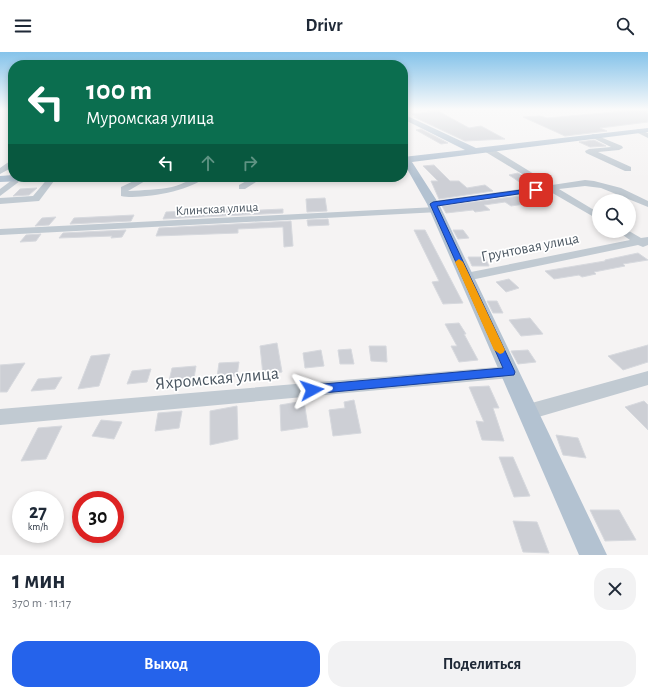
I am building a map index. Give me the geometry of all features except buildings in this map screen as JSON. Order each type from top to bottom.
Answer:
[{"type":"main road","points":[[437,132],[475,151]]},
{"type":"main road","points":[[408,159],[625,132]]},
{"type":"main road","points":[[408,164],[434,207],[593,555]]},
{"type":"street","points":[[594,136],[619,148],[589,151],[628,169]]},
{"type":"street","points":[[487,149],[592,213]]},
{"type":"street","points":[[0,193],[4,187],[13,182]]},
{"type":"street","points":[[0,201],[36,199],[49,182]]},
{"type":"street","points":[[138,182],[124,189],[124,194],[169,192],[190,185],[194,182]]},
{"type":"street","points":[[242,187],[251,182]]},
{"type":"street","name":"Клинская улица","points":[[0,232],[434,207],[585,183],[600,184],[615,188],[648,204]]},
{"type":"street","points":[[635,238],[645,243]]},
{"type":"street","name":"Грунтовая улица","points":[[466,277],[645,243]]},
{"type":"street","name":"Яхромская улица","points":[[0,417],[510,372]]},
{"type":"street","points":[[528,412],[648,378]]},
{"type":"slow traffic","points":[[459,262],[500,350]]},
{"type":"route","points":[[312,390],[510,372],[433,204],[536,190]]}]
